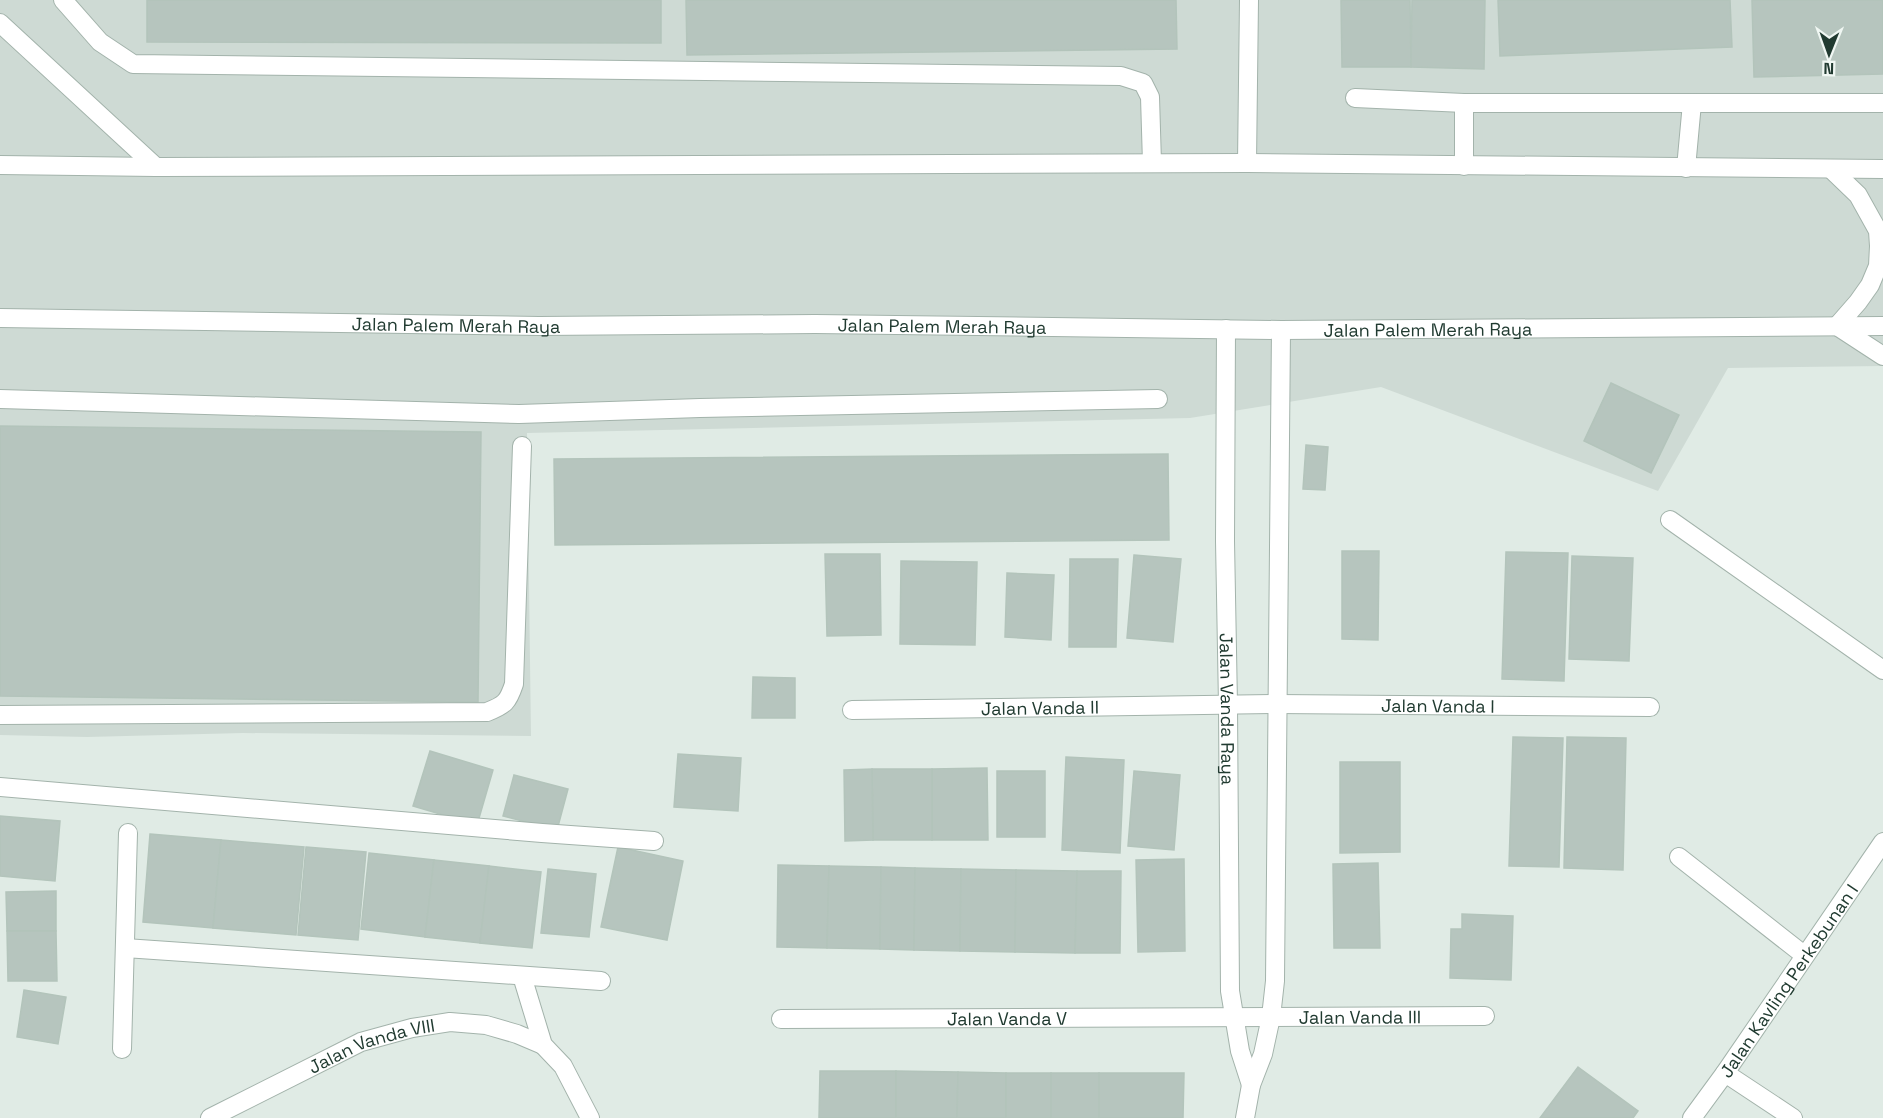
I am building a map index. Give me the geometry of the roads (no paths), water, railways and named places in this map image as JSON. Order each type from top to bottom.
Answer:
[{"type":"street","points":[[63,0],[100,42],[133,64],[1121,76],[1143,83],[1150,98],[1152,164]]},
{"type":"street","points":[[1247,163],[1249,0]]},
{"type":"street","points":[[0,23],[156,167]]},
{"type":"street","points":[[1355,98],[1464,103],[1883,103]]},
{"type":"street","points":[[1464,103],[1464,166]]},
{"type":"street","points":[[1686,168],[1692,103]]},
{"type":"street","points":[[0,165],[156,167],[1247,163],[1883,169]]},
{"type":"street","points":[[1831,169],[1858,195],[1878,231],[1879,246],[1878,266],[1870,285],[1837,326],[1883,356]]},
{"type":"street","name":"Jalan Palem Merah Raya","points":[[0,318],[539,326],[815,324],[1281,330],[1883,326]]},
{"type":"street","name":"Jalan Vanda Raya","points":[[1226,329],[1225,541],[1230,991],[1240,1051],[1251,1085]]},
{"type":"street","name":"Jalan Vanda Raya","points":[[1245,1118],[1251,1085],[1263,1054],[1271,1017],[1275,981],[1281,330]]},
{"type":"street","points":[[0,399],[519,414],[1158,399]]},
{"type":"street","points":[[0,715],[487,712],[501,707],[509,700],[514,684],[522,446]]},
{"type":"street","points":[[1670,520],[1883,670]]},
{"type":"street","name":"Jalan Vanda I","points":[[1228,705],[1650,707]]},
{"type":"street","name":"Jalan Vanda II","points":[[852,710],[1228,705]]},
{"type":"street","points":[[0,786],[654,841]]},
{"type":"street","points":[[122,1049],[128,833]]},
{"type":"street","name":"Jalan Kavling Perkebunan I","points":[[1692,1118],[1883,842]]},
{"type":"street","points":[[1679,857],[1804,955]]},
{"type":"street","points":[[125,948],[600,981]]},
{"type":"street","points":[[522,976],[543,1045],[563,1066],[590,1118]]},
{"type":"street","name":"Jalan Vanda III","points":[[1234,1017],[1485,1016]]},
{"type":"street","name":"Jalan Vanda V","points":[[781,1019],[1234,1017]]},
{"type":"street","name":"Jalan Vanda VIII","points":[[210,1118],[361,1042],[412,1028],[450,1022],[486,1025],[543,1045]]},
{"type":"street","points":[[1725,1073],[1793,1118]]}]
